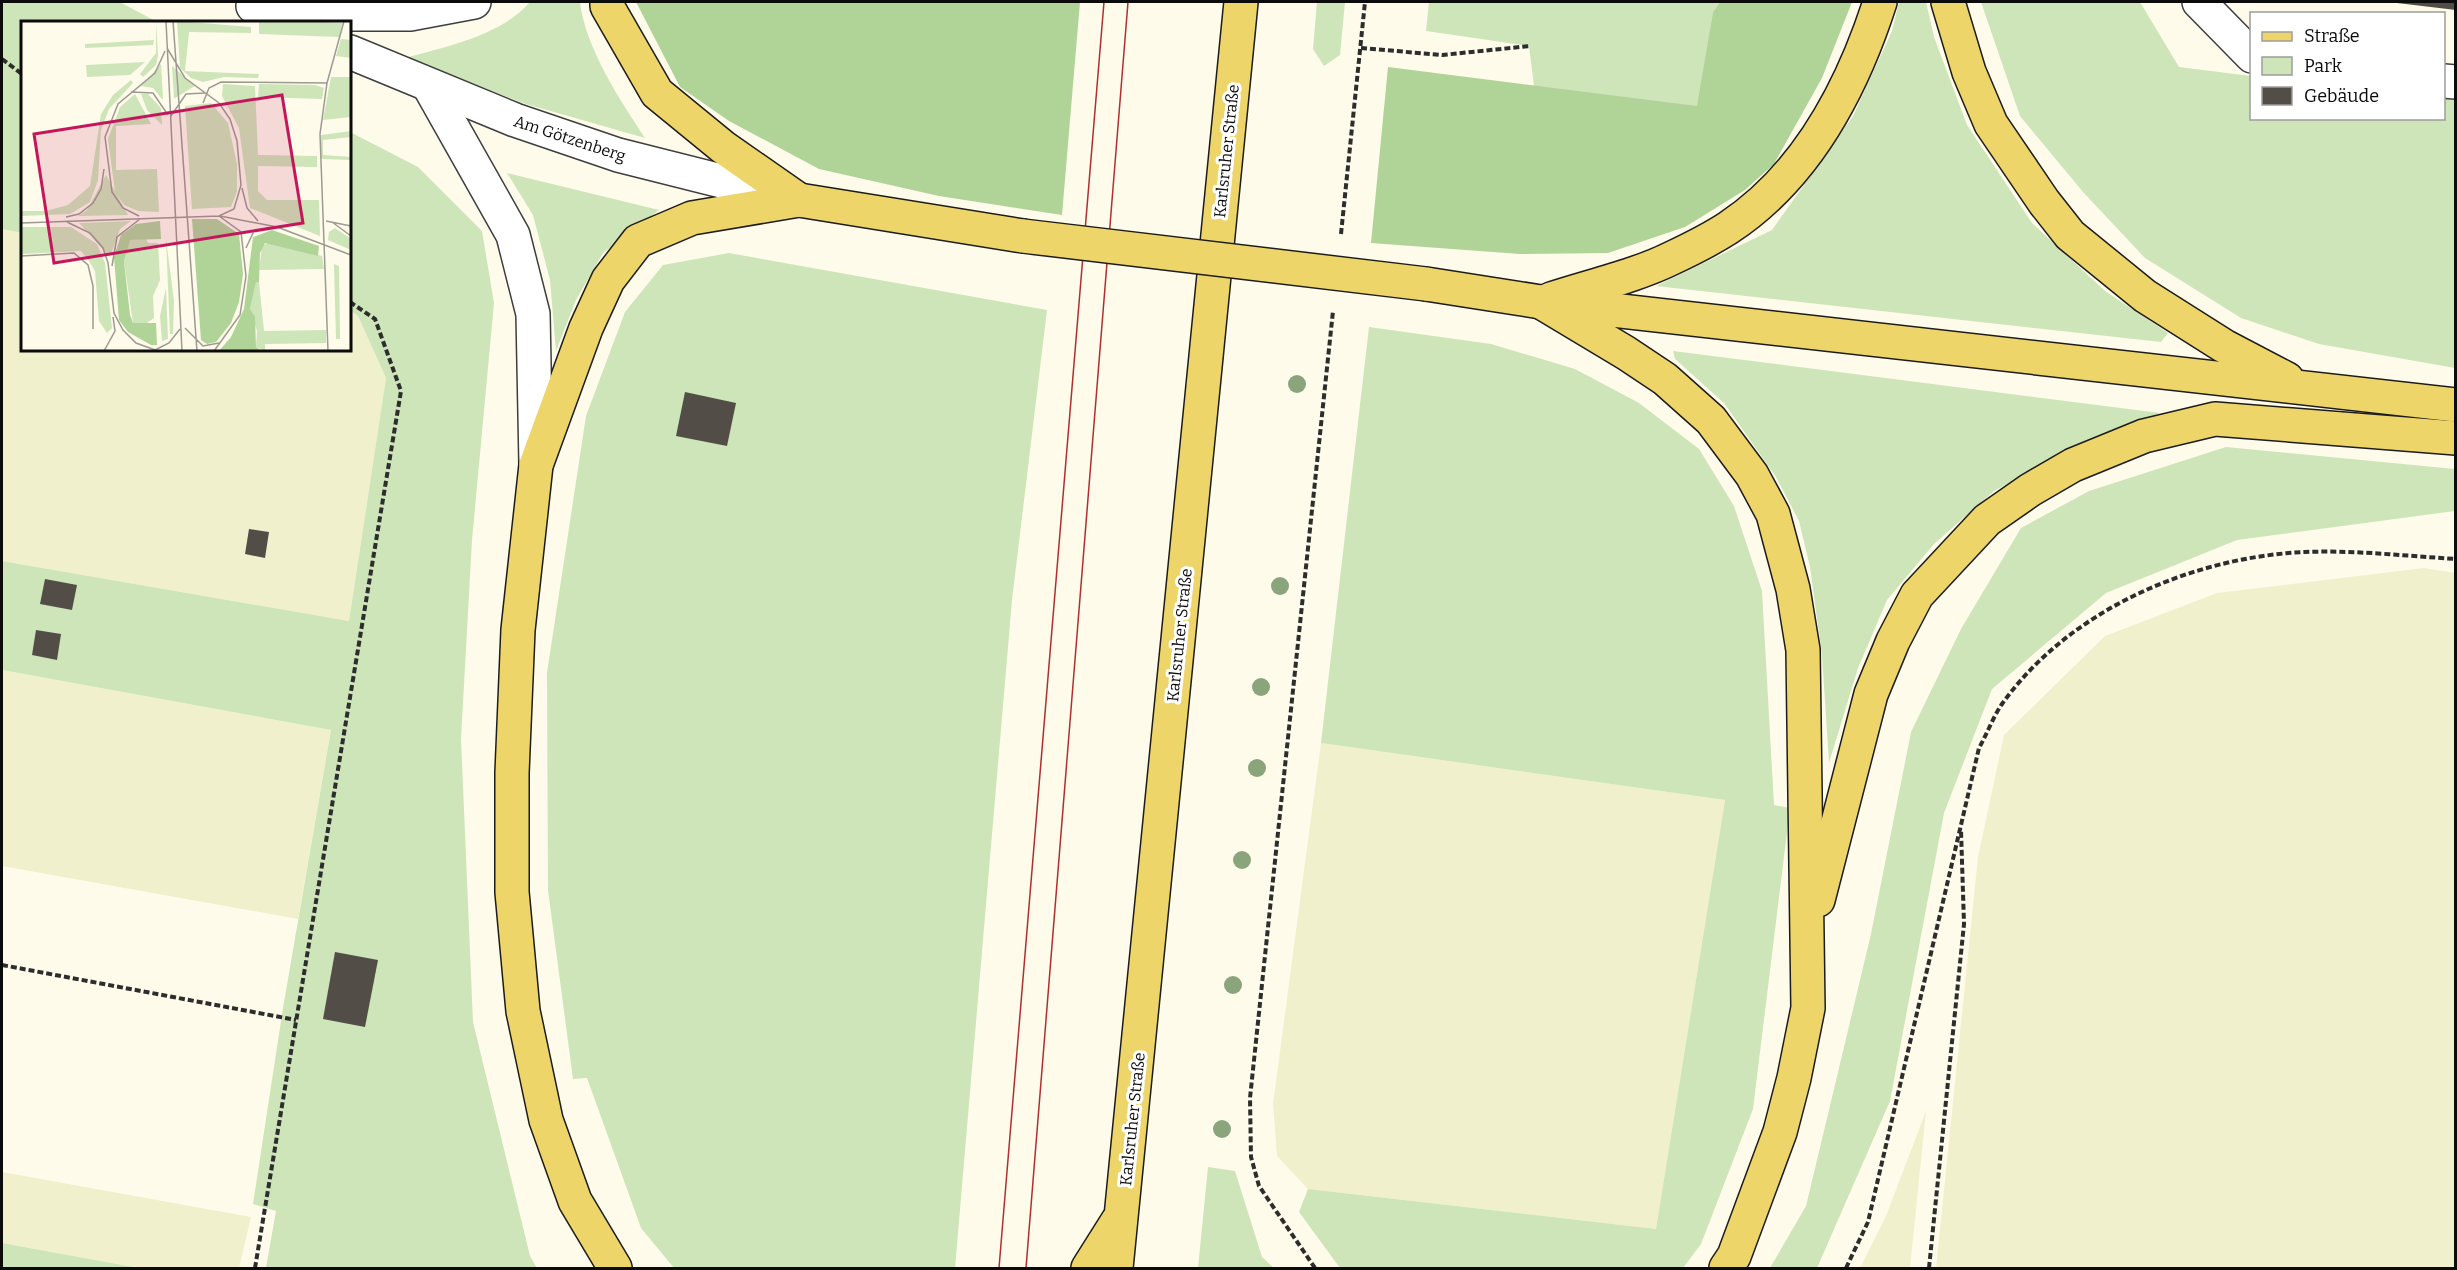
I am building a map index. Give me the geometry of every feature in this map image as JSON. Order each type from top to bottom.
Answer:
[{"type":"main road","points":[[607,2],[607,6],[657,93],[723,147],[799,200]]},
{"type":"main road","name":"Karlsruher Straße","points":[[1116,1269],[1241,2]]},
{"type":"main road","points":[[1541,302],[1670,259],[1729,228],[1776,189],[1811,148],[1847,87],[1880,2]]},
{"type":"main road","points":[[1948,2],[1969,72],[1991,124],[2044,202],[2070,234],[2145,296],[2224,346],[2305,388]]},
{"type":"main road","points":[[615,1269],[575,1201],[549,1130],[523,1011],[512,892],[512,773],[518,630],[536,465],[586,328],[608,280],[638,241],[692,218],[799,200],[1023,236],[1426,284],[1541,302],[2456,405]]},
{"type":"main road","points":[[1541,302],[1665,379],[1711,420],[1752,475],[1773,514],[1793,589],[1803,650],[1808,1008],[1780,1132],[1734,1256],[1726,1269]]},
{"type":"main road","points":[[1807,940],[1871,694],[1893,640],[1917,595],[1987,520],[2030,490],[2073,465],[2144,436],[2215,418],[2456,438]]},
{"type":"main road","points":[[1088,1269],[1122,1213]]},
{"type":"main road","points":[[1122,1213],[1141,1269]]},
{"type":"street","points":[[249,4],[347,14],[410,14],[474,2]]},
{"type":"street","points":[[2199,2],[2250,55]]},
{"type":"street","points":[[249,4],[285,21]]},
{"type":"street","name":"Am Götzenberg","points":[[351,52],[515,120],[618,156],[799,200]]},
{"type":"street","points":[[429,86],[513,235],[533,314],[536,465]]},
{"type":"path","points":[[1340,239],[1365,2]]},
{"type":"path","points":[[1360,48],[1442,55],[1530,46]]},
{"type":"path","points":[[2,60],[21,73]]},
{"type":"path","points":[[255,1269],[401,391],[375,320],[351,303]]},
{"type":"path","points":[[1315,1269],[1259,1186],[1251,1156],[1250,1098],[1333,310]]},
{"type":"path","points":[[1846,1269],[1869,1222],[1979,748],[2002,705],[2035,666],[2090,620],[2154,585],[2218,563],[2304,552],[2456,559]]},
{"type":"path","points":[[1929,1269],[1964,924],[1961,822]]},
{"type":"path","points":[[2,965],[297,1020]]},
{"type":"green space","points":[[2,2],[120,2],[155,21],[21,21],[21,233],[2,229]]},
{"type":"green space","points":[[530,2],[580,2],[583,19],[596,55],[645,138],[526,104],[405,58],[456,44],[489,31],[518,14]]},
{"type":"green space","points":[[636,2],[1080,2],[1062,215],[939,196],[819,169],[729,121],[680,87]]},
{"type":"green space","points":[[1317,2],[1345,2],[1340,55],[1324,66],[1313,49]]},
{"type":"green space","points":[[1429,2],[1720,2],[1713,12],[1698,107],[1534,86],[1529,46],[1426,31]]},
{"type":"green space","points":[[1720,2],[1852,2],[1822,78],[1774,164],[1745,190],[1685,227],[1608,253],[1520,254],[1371,243],[1388,67],[1697,106],[1713,12]]},
{"type":"green space","points":[[1899,2],[1926,2],[1934,37],[1967,125],[2032,223],[2105,291],[2168,333],[2161,342],[1656,286],[1772,230],[1853,116],[1892,31]]},
{"type":"green space","points":[[1981,2],[2140,2],[2179,67],[2250,76],[2250,120],[2445,120],[2445,98],[2455,100],[2455,368],[2319,344],[2241,318],[2145,258],[2083,192],[2020,116]]},
{"type":"green space","points":[[351,133],[418,167],[482,231],[494,303],[472,540],[461,739],[473,1022],[530,1256],[537,1268],[266,1268],[276,1211],[253,1204],[283,1008],[331,730],[2,670],[2,561],[349,621],[386,378],[358,316],[351,311]]},
{"type":"green space","points":[[507,173],[659,210],[603,253],[576,300],[556,351],[550,280],[533,215]]},
{"type":"green space","points":[[2,229],[21,233],[21,351],[351,351],[351,311],[358,316],[386,378],[349,621],[2,561]]},
{"type":"green space","points":[[729,253],[1047,310],[1012,600],[955,1268],[674,1268],[641,1228],[587,1078],[573,1079],[548,890],[547,673],[586,416],[625,312],[663,265]]},
{"type":"green space","points":[[1369,327],[1491,344],[1575,369],[1639,403],[1699,449],[1734,506],[1762,591],[1774,805],[1790,808],[1753,1109],[1701,1244],[1683,1268],[1340,1268],[1299,1212],[1308,1189],[1656,1229],[1725,800],[1321,743]]},
{"type":"green space","points":[[1673,351],[2160,413],[2060,456],[1994,491],[1934,544],[1887,600],[1858,668],[1829,763],[1822,655],[1810,567],[1799,521],[1776,477],[1724,403],[1675,359]]},
{"type":"green space","points":[[2226,447],[2455,469],[2455,511],[2237,540],[2106,593],[1992,689],[1944,813],[1890,1101],[1817,1268],[1770,1268],[1806,1206],[1871,934],[1911,732],[1961,629],[2021,528],[2089,491]]},
{"type":"green space","points":[[2424,568],[2456,573],[2455,1268],[1936,1268],[1978,857],[2004,735],[2105,636],[2217,593]]},
{"type":"green space","points":[[2,670],[331,730],[298,919],[2,866]]},
{"type":"green space","points":[[1321,743],[1725,800],[1656,1229],[1308,1189],[1277,1156],[1273,1104]]},
{"type":"green space","points":[[1926,1111],[1910,1268],[1860,1268],[1886,1216]]},
{"type":"green space","points":[[1208,1167],[1235,1171],[1262,1257],[1274,1268],[1198,1268]]},
{"type":"green space","points":[[2,1172],[251,1217],[239,1268],[139,1268],[2,1243]]},
{"type":"green space","points":[[2,1243],[139,1268],[2,1268]]},
{"type":"building","points":[[2456,2],[2456,10],[2397,3]]},
{"type":"building","points":[[685,392],[736,403],[727,446],[676,436]]},
{"type":"building","points":[[249,529],[269,532],[265,558],[245,554]]},
{"type":"building","points":[[45,579],[77,585],[72,610],[40,604]]},
{"type":"building","points":[[36,630],[61,634],[57,660],[32,655]]},
{"type":"building","points":[[335,952],[378,960],[365,1027],[323,1019]]},
{"type":"tram line","points":[[999,1268],[1104,2]]},
{"type":"tram line","points":[[1026,1268],[1128,2]]}]
